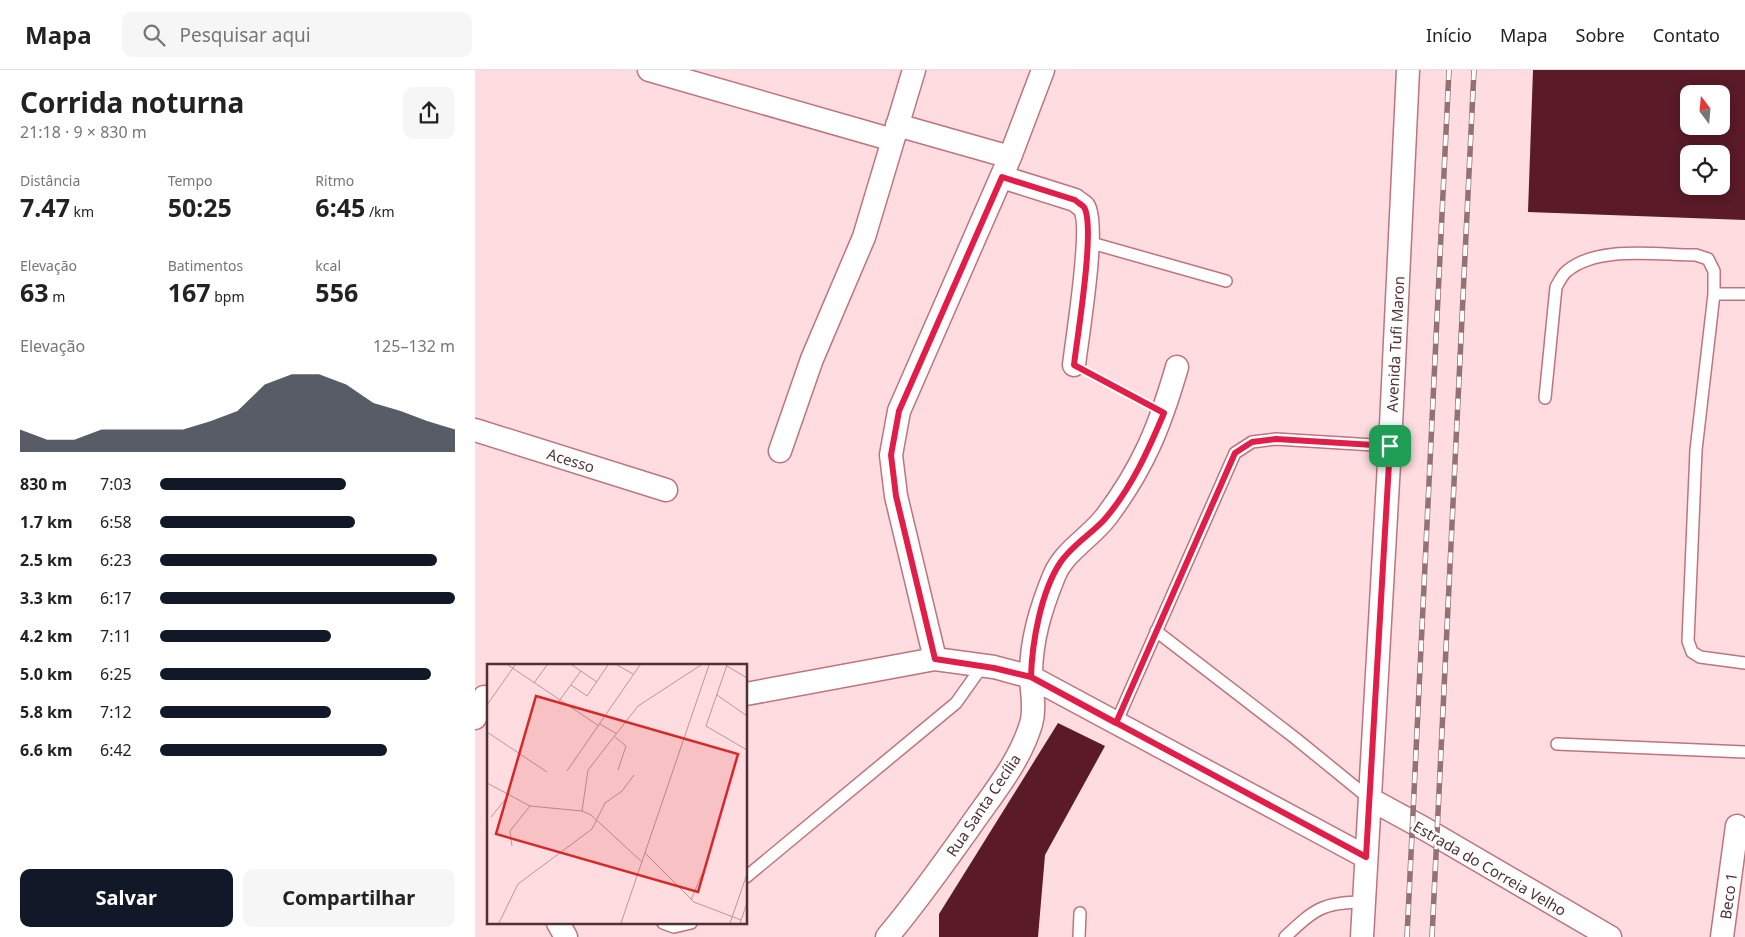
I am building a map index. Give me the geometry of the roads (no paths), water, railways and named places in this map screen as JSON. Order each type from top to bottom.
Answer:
[{"type":"street","points":[[649,70],[895,132],[1006,167],[1075,200],[1084,207],[1088,220],[1088,242],[1074,365]]},
{"type":"street","points":[[779,451],[812,359],[864,237],[914,70]]},
{"type":"street","points":[[935,659],[896,496],[891,455],[899,411],[1006,167],[1043,70]]},
{"type":"street","name":"Avenida Tufi Maron","points":[[1362,937],[1390,446],[1408,70]]},
{"type":"street","name":"Rua Santa Cecília","points":[[887,937],[907,914],[979,814],[1022,748],[1031,722],[1034,700],[1031,677],[1035,630],[1054,575],[1061,562],[1105,519],[1136,474],[1164,413],[1177,367]]},
{"type":"street","name":"Acesso","points":[[475,430],[667,490]]},
{"type":"street","points":[[747,694],[935,659],[994,668],[1031,677],[1366,857]]},
{"type":"street","points":[[475,718],[483,697]]},
{"type":"street","name":"Estrada do Correia Velho","points":[[1370,799],[1610,937]]},
{"type":"street","name":"Beco 1","points":[[1722,937],[1737,826]]},
{"type":"street","points":[[559,924],[566,937]]},
{"type":"lane","points":[[1088,242],[1227,281]]},
{"type":"lane","points":[[1545,398],[1556,287],[1565,272],[1584,260],[1601,254],[1696,255],[1708,259],[1714,271],[1714,294],[1695,450],[1688,641],[1692,652],[1700,657],[1745,663]]},
{"type":"lane","points":[[1714,294],[1745,294]]},
{"type":"lane","points":[[1116,723],[1235,453],[1252,442],[1276,439],[1390,446]]},
{"type":"lane","points":[[1156,632],[1295,738],[1370,799]]},
{"type":"lane","points":[[747,876],[956,703],[978,672],[994,668]]},
{"type":"lane","points":[[1557,744],[1745,752]]},
{"type":"lane","points":[[1285,937],[1309,915],[1325,906],[1339,902],[1363,902]]},
{"type":"lane","points":[[1079,937],[1080,913]]},
{"type":"lane","points":[[666,924],[673,927],[686,924]]},
{"type":"railway","points":[[1407,937],[1449,70]]},
{"type":"railway","points":[[1432,937],[1474,70]]}]
